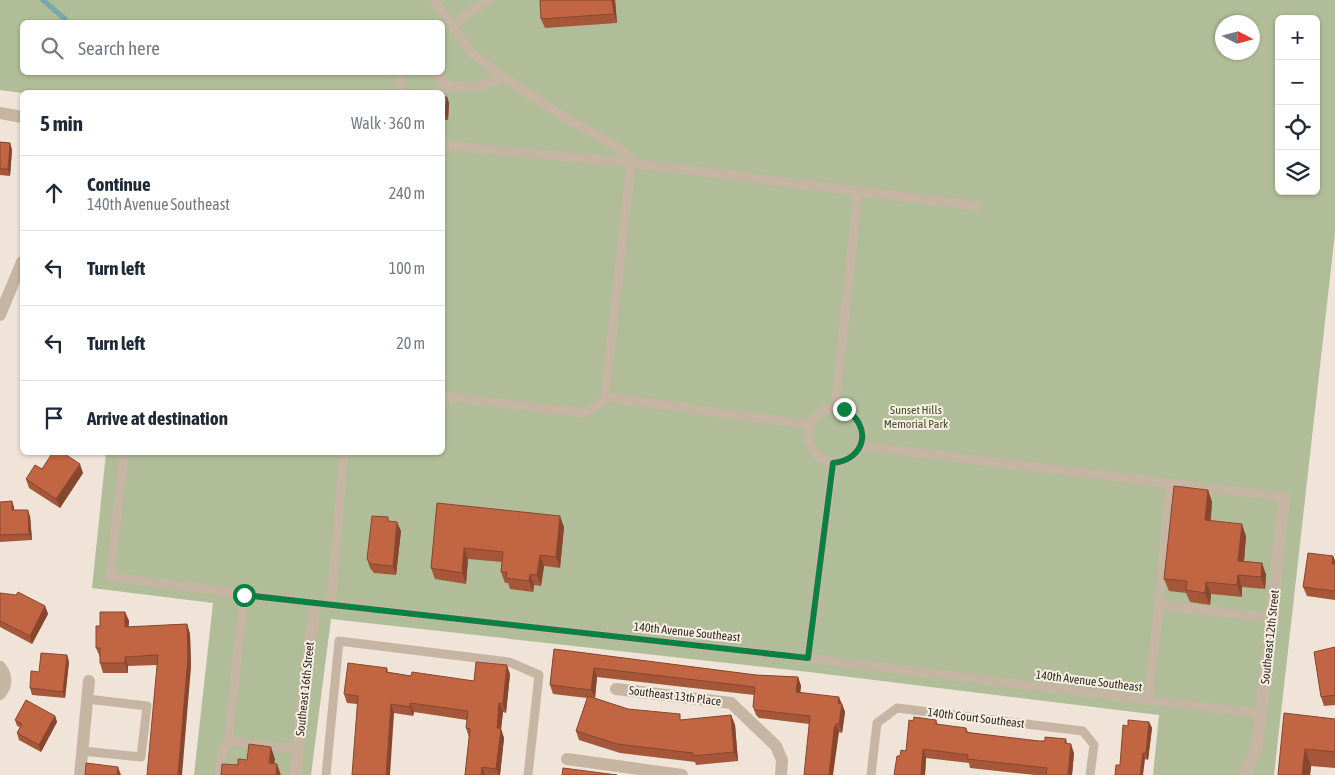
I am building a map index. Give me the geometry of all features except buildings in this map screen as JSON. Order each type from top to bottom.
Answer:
[{"type":"street","points":[[0,113],[20,116]]},
{"type":"street","points":[[0,315],[20,267]]},
{"type":"street","name":"Southeast 12th Street","points":[[1245,775],[1256,749],[1261,714],[1284,497]]},
{"type":"street","name":"Southeast 16th Street","points":[[295,775],[314,603]]},
{"type":"street","points":[[0,667],[5,675],[6,682],[0,694]]},
{"type":"street","points":[[80,775],[89,681]]},
{"type":"street","name":"Southeast 13th Place","points":[[616,689],[731,703],[776,746],[782,760],[781,775]]},
{"type":"street","points":[[567,759],[682,775]]},
{"type":"lane","points":[[434,0],[472,53],[502,77],[558,113],[626,152],[630,162],[605,397],[596,407],[582,413],[445,396]]},
{"type":"lane","points":[[454,27],[463,16],[489,0]]},
{"type":"lane","points":[[401,90],[402,75]]},
{"type":"lane","points":[[437,75],[450,86]]},
{"type":"lane","points":[[441,90],[450,86],[479,87],[502,77]]},
{"type":"lane","points":[[445,145],[630,162],[978,206]]},
{"type":"lane","points":[[835,408],[858,192]]},
{"type":"lane","points":[[605,397],[810,425]]},
{"type":"lane","points":[[835,408],[844,409],[858,420],[862,428],[860,446],[850,459],[833,463],[824,461],[811,450],[807,433],[810,425],[820,412],[835,408]]},
{"type":"lane","points":[[860,446],[1284,497]]},
{"type":"lane","name":"140th Avenue Southeast","points":[[124,455],[110,577],[244,595],[808,658],[1261,714]]},
{"type":"lane","points":[[331,605],[344,455]]},
{"type":"lane","points":[[808,658],[833,463]]},
{"type":"lane","points":[[1148,701],[1170,483]]},
{"type":"lane","points":[[219,775],[222,751],[228,741],[244,595]]},
{"type":"lane","points":[[1159,605],[1272,618]]},
{"type":"lane","points":[[326,775],[339,642],[509,662],[539,675],[528,775]]},
{"type":"lane","points":[[82,750],[141,757],[147,706],[88,699]]},
{"type":"lane","name":"140th Court Southeast","points":[[871,775],[876,723],[897,708],[1083,731],[1094,744],[1090,775]]},
{"type":"lane","points":[[228,741],[298,749]]},
{"type":"green space","name":"Sunset Hills Memorial Park","points":[[0,0],[1335,0],[1335,233],[1274,775],[1153,775],[1159,715],[809,672],[331,619],[311,775],[194,775],[213,603],[92,588],[106,455],[445,455],[445,90],[20,90],[20,93],[0,90]]},
{"type":"waterway","points":[[43,0],[65,19]]},
{"type":"route","points":[[244,595],[808,658],[833,463],[850,459],[860,446],[862,437],[862,428],[858,420],[844,409]]}]
